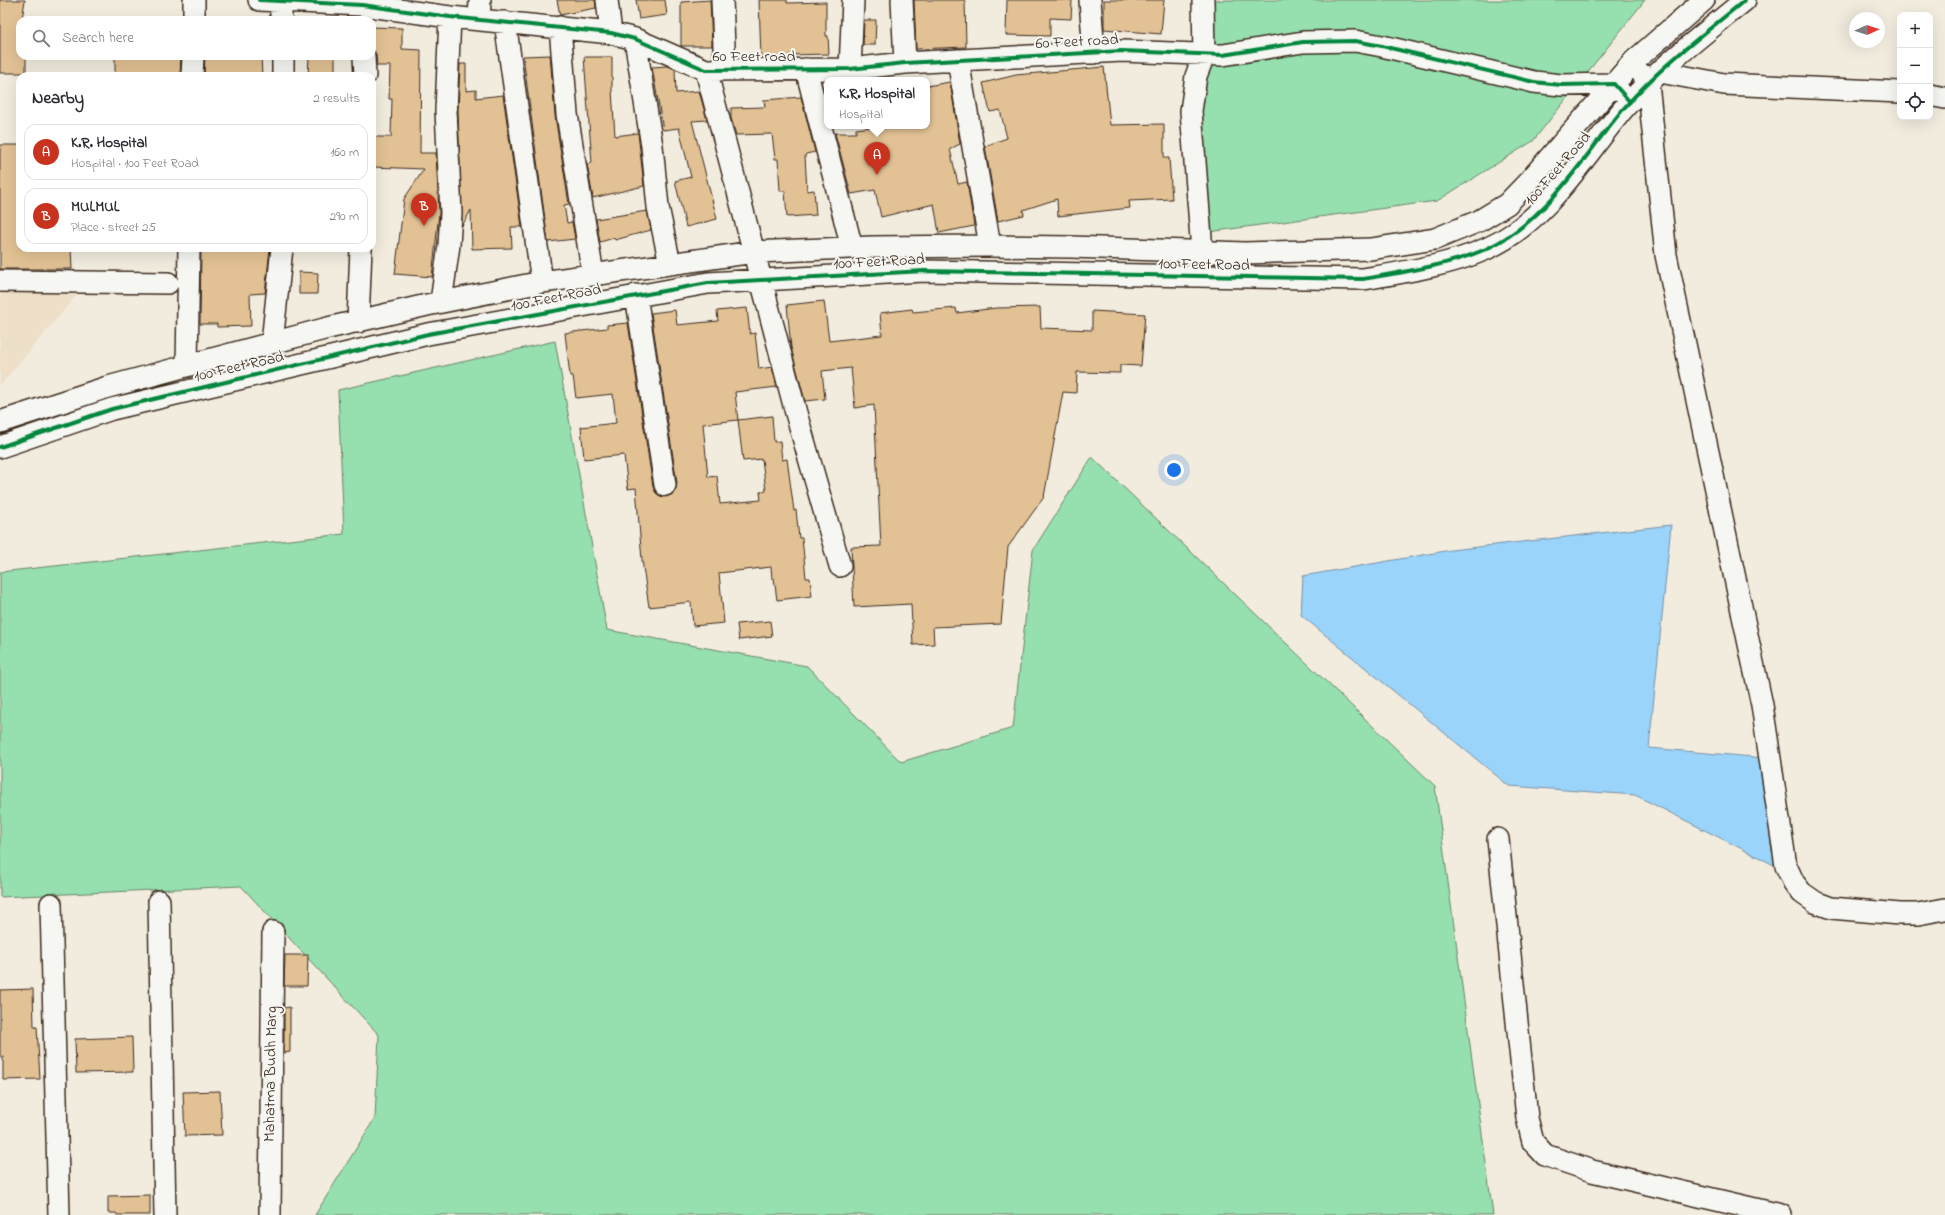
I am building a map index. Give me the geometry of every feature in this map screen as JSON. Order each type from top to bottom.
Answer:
[{"type":"street","points":[[194,0],[194,16]]},
{"type":"street","name":"60 Feet road","points":[[258,0],[281,7],[362,8],[450,17],[480,10],[506,22],[612,33],[635,39],[716,70],[876,68],[905,63],[1122,51],[1195,54],[1243,53],[1303,42],[1355,41],[1534,82],[1561,85],[1614,84]]},
{"type":"street","points":[[607,0],[612,33]]},
{"type":"street","points":[[722,0],[716,70],[754,252],[796,413],[840,566]]},
{"type":"street","points":[[850,69],[853,0]]},
{"type":"street","points":[[902,0],[905,63]]},
{"type":"street","points":[[1090,0],[1094,53]]},
{"type":"street","points":[[1202,251],[1191,111],[1196,76],[1195,54],[1203,0]]},
{"type":"street","name":"100 Feet Road","points":[[9,419],[108,387],[272,343],[441,302],[542,282],[754,252],[852,248],[990,246],[1071,247],[1246,253],[1371,249],[1435,239],[1472,224],[1506,204],[1531,179],[1634,61],[1704,0]]},
{"type":"street","name":"100 Feet Road","points":[[0,447],[112,409],[421,336],[708,282],[924,271],[1363,279],[1430,267],[1487,249],[1521,227],[1555,195],[1630,102],[1654,78],[1745,0]]},
{"type":"street","points":[[441,302],[449,244],[451,208],[446,111],[450,17]]},
{"type":"street","points":[[506,22],[542,282]]},
{"type":"street","points":[[560,27],[563,82],[567,114],[593,275]]},
{"type":"street","points":[[635,39],[652,146],[658,207],[670,264]]},
{"type":"street","points":[[192,72],[193,60]]},
{"type":"street","points":[[283,60],[283,72]]},
{"type":"street","points":[[364,60],[365,72]]},
{"type":"street","points":[[958,60],[990,246]]},
{"type":"street","points":[[1634,61],[1654,78],[1724,84],[1897,92]]},
{"type":"street","points":[[806,69],[852,248]]},
{"type":"street","points":[[1654,78],[1666,255],[1762,705],[1786,866],[1794,883],[1802,893],[1815,902],[1831,908],[1900,914],[1918,914],[1945,909]]},
{"type":"street","points":[[1614,84],[1630,102]]},
{"type":"street","points":[[1933,96],[1945,98]]},
{"type":"street","points":[[186,366],[189,252]]},
{"type":"street","points":[[272,343],[282,252]]},
{"type":"street","points":[[358,322],[361,252]]},
{"type":"street","points":[[0,281],[168,283]]},
{"type":"street","points":[[636,295],[665,484]]},
{"type":"street","points":[[9,419],[26,438]]},
{"type":"street","points":[[1498,839],[1527,1118],[1529,1132],[1538,1149],[1545,1156],[1592,1171],[1781,1215]]},
{"type":"street","points":[[159,901],[165,1215]]},
{"type":"street","points":[[51,904],[59,1215]]},
{"type":"street","name":"Mahatma Budh Marg","points":[[270,1215],[272,932]]},
{"type":"shaded area","points":[[0,274],[82,289],[0,386]]},
{"type":"green space","points":[[1197,0],[1645,0],[1533,141],[1437,201],[1194,234]]},
{"type":"green space","points":[[555,341],[607,630],[807,666],[901,762],[1013,728],[1033,550],[1092,457],[1435,786],[1493,1215],[315,1215],[375,1118],[379,1035],[241,886],[0,897],[0,572],[344,534],[338,390]]},
{"type":"water","points":[[1671,525],[1649,748],[1776,759],[1778,867],[1635,795],[1509,786],[1301,615],[1303,576],[1451,550]]},
{"type":"building","points":[[0,0],[25,0],[23,16],[16,16],[16,60],[26,60],[26,72],[0,73]]},
{"type":"building","points":[[557,0],[595,0],[596,8],[560,15]]},
{"type":"building","points":[[636,0],[665,0],[667,15],[639,19]]},
{"type":"building","points":[[710,0],[712,46],[681,46],[681,2]]},
{"type":"building","points":[[759,0],[787,0],[787,3],[826,2],[826,36],[828,36],[829,54],[789,55],[789,57],[761,58]]},
{"type":"building","points":[[914,0],[965,0],[966,47],[916,49]]},
{"type":"building","points":[[1007,0],[1072,0],[1071,19],[1050,18],[1050,36],[1006,35]]},
{"type":"building","points":[[1104,0],[1164,0],[1161,34],[1104,29]]},
{"type":"building","points":[[864,20],[876,20],[875,45],[863,45]]},
{"type":"building","points":[[376,27],[402,28],[402,49],[421,50],[420,153],[436,153],[439,213],[432,277],[395,274],[404,199],[424,169],[376,167],[376,137],[391,137],[392,99],[389,99],[390,66],[377,66]]},
{"type":"building","points":[[550,55],[555,116],[569,204],[564,205],[567,223],[572,222],[575,239],[548,242],[523,56]]},
{"type":"building","points":[[584,57],[612,57],[612,90],[615,136],[638,133],[644,186],[593,198],[587,164],[592,163]]},
{"type":"building","points":[[115,60],[181,60],[180,72],[115,72]]},
{"type":"building","points":[[205,60],[261,60],[262,72],[204,72]]},
{"type":"building","points":[[309,60],[335,60],[335,72],[308,72]]},
{"type":"building","points":[[460,64],[466,64],[466,91],[476,90],[476,98],[503,95],[522,227],[511,227],[512,248],[472,249],[471,210],[462,226],[458,111]]},
{"type":"building","points":[[668,66],[675,69],[676,93],[699,91],[707,120],[692,121],[717,219],[686,227],[675,181],[691,177],[679,128],[663,130],[652,67]]},
{"type":"building","points":[[1104,67],[1110,125],[1164,124],[1164,158],[1169,158],[1172,199],[1129,201],[1130,208],[1058,216],[1057,199],[1023,210],[1024,215],[998,221],[985,146],[1007,138],[1000,110],[990,112],[983,83],[1016,75]]},
{"type":"building","points":[[950,82],[960,144],[950,149],[958,184],[967,182],[974,226],[939,233],[934,204],[881,217],[875,190],[851,194],[835,133],[856,133],[856,129],[930,129],[930,85]]},
{"type":"building","points":[[801,97],[815,152],[806,154],[805,156],[807,191],[814,190],[816,215],[787,217],[785,191],[780,191],[778,159],[775,159],[772,134],[736,135],[731,118],[731,108],[765,107],[764,100]]},
{"type":"building","points":[[0,145],[16,145],[16,252],[71,252],[72,269],[0,269]]},
{"type":"building","points":[[647,211],[651,230],[615,240],[614,238],[600,242],[596,219]]},
{"type":"building","points":[[201,252],[270,252],[265,293],[250,294],[251,326],[217,327],[217,324],[200,324]]},
{"type":"building","points":[[299,272],[318,273],[317,294],[299,294]]},
{"type":"building","points":[[824,301],[829,341],[882,335],[880,313],[912,309],[913,312],[956,308],[957,313],[996,308],[1040,307],[1041,328],[1092,330],[1092,311],[1145,314],[1141,366],[1120,365],[1120,373],[1077,372],[1076,393],[1063,392],[1044,497],[1008,547],[1001,624],[933,627],[934,644],[913,645],[911,604],[854,607],[851,547],[881,546],[874,405],[855,408],[851,368],[822,371],[825,399],[805,401],[791,348],[787,305]]},
{"type":"building","points":[[747,308],[750,334],[755,333],[759,369],[772,367],[777,387],[735,392],[738,420],[772,416],[774,442],[780,441],[782,460],[787,459],[794,511],[796,510],[799,538],[802,538],[806,578],[810,578],[812,596],[777,600],[771,567],[719,573],[724,623],[693,626],[691,602],[649,607],[642,560],[636,488],[628,489],[624,455],[584,459],[581,427],[616,423],[613,394],[576,398],[573,376],[570,376],[565,333],[607,328],[607,325],[628,323],[653,487],[656,493],[660,496],[666,497],[673,494],[677,483],[651,313],[675,310],[677,325],[718,321],[717,311]],"holes":[[[738,420],[743,461],[762,459],[766,491],[760,492],[761,500],[720,504],[717,476],[708,477],[703,424]]]},
{"type":"building","points":[[770,621],[772,636],[739,640],[737,624]]},
{"type":"building","points":[[285,955],[308,955],[307,986],[284,986]]},
{"type":"building","points":[[33,989],[34,1027],[37,1027],[40,1079],[3,1080],[3,1057],[0,1057],[0,990]]},
{"type":"building","points":[[290,1007],[290,1052],[284,1053],[284,1008]]},
{"type":"building","points":[[132,1037],[133,1072],[76,1073],[75,1039]]},
{"type":"building","points":[[220,1091],[222,1135],[185,1136],[183,1092]]},
{"type":"building","points":[[150,1195],[150,1215],[117,1215],[116,1213],[108,1213],[108,1196]]},
{"type":"cycle path","points":[[259,0],[362,5],[450,17],[611,33],[635,39],[706,70],[850,69],[905,63],[1122,51],[1223,55],[1303,42],[1355,41],[1534,82],[1561,85],[1614,84],[1630,102]]},
{"type":"cycle path","points":[[0,447],[112,409],[428,334],[708,283],[924,271],[1363,279],[1441,264],[1486,249],[1508,237],[1528,222],[1563,186],[1625,107],[1639,92],[1683,51],[1745,0]]},
{"type":"place","name":"K.R. Hospital","points":[[877,175]]},
{"type":"place","name":"MULMUL","points":[[424,226]]}]
